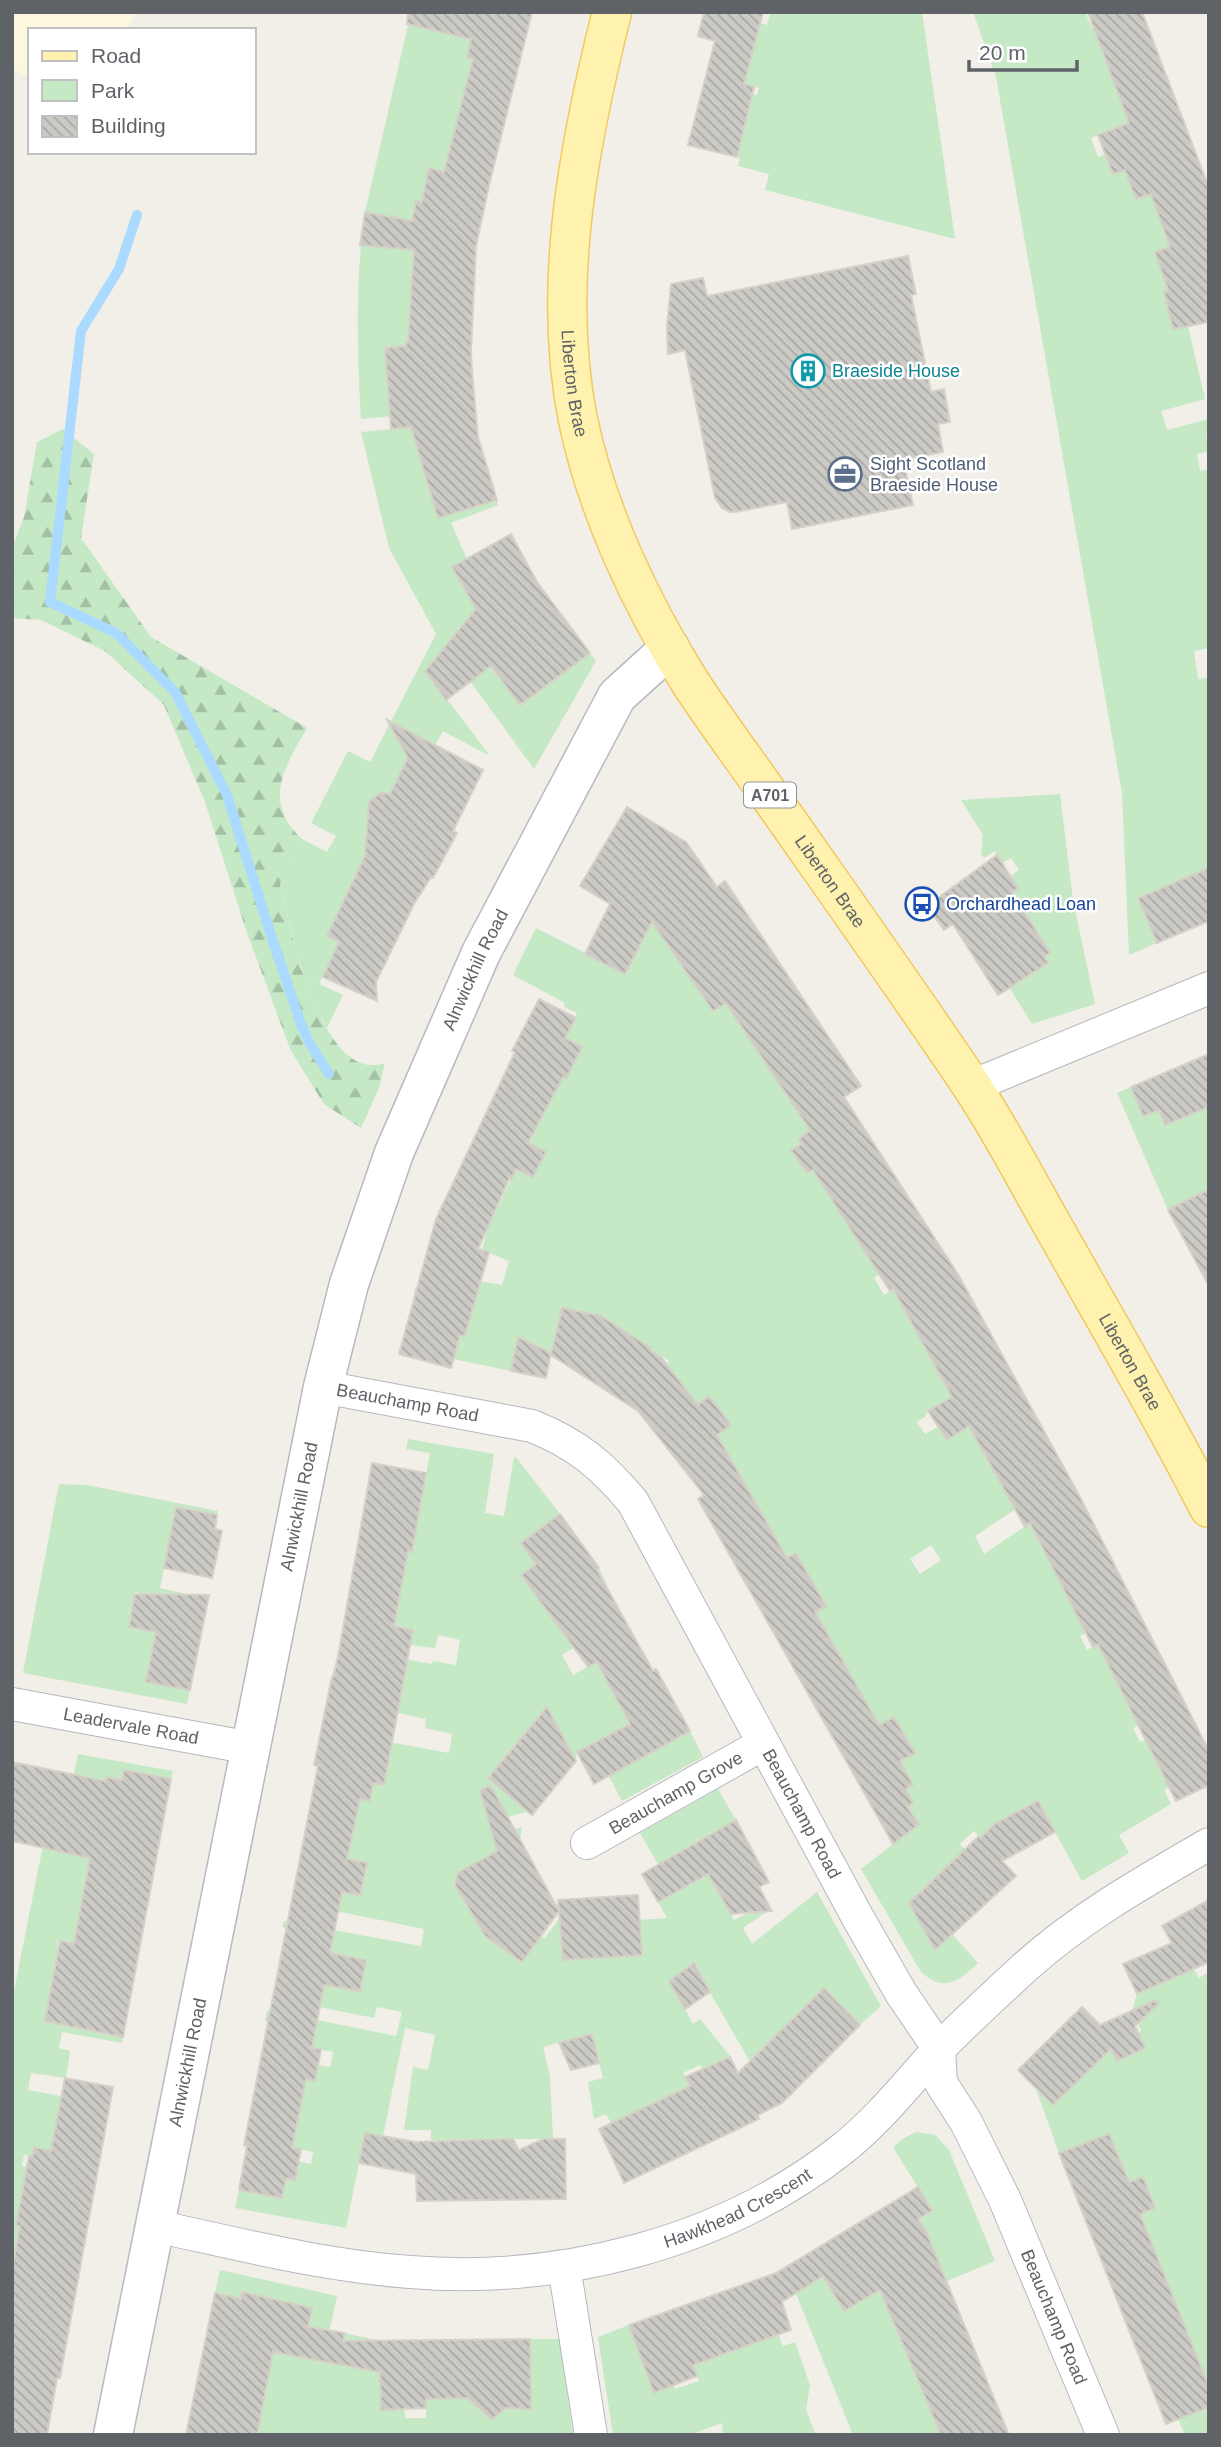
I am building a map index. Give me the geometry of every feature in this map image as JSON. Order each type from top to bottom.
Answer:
[{"type":"main road","name":"Liberton Brae","points":[[612,12],[580,164],[571,235],[567,330],[578,422],[604,508],[645,606],[690,682],[972,1086],[1173,1436],[1209,1508]]},
{"type":"street","name":"Alnwickhill Road","points":[[113,2435],[323,1387],[349,1284],[394,1153],[481,953],[617,696],[670,648]]},
{"type":"street","points":[[972,1086],[1209,988]]},
{"type":"street","name":"Beauchamp Road","points":[[323,1387],[532,1426],[560,1437],[589,1455],[633,1502],[901,1993],[939,2049],[942,2083],[966,2122],[1005,2200],[1103,2435]]},
{"type":"street","name":"Leadervale Road","points":[[12,1704],[251,1748]]},
{"type":"street","name":"Beauchamp Grove","points":[[587,1843],[763,1744]]},
{"type":"street","name":"Hawkhead Crescent","points":[[155,2226],[309,2258],[408,2272],[497,2273],[564,2266],[691,2233],[760,2202],[842,2149],[888,2106],[939,2049],[1026,1966],[1127,1892],[1209,1844]]},
{"type":"street","points":[[564,2266],[591,2435]]},
{"type":"shaded area","points":[[12,12],[135,12],[128,28],[28,28],[28,76],[12,69]]},
{"type":"green space","points":[[411,12],[453,34],[471,39],[467,58],[492,64],[465,89],[452,141],[458,174],[430,169],[434,205],[416,201],[413,216],[428,234],[476,245],[475,260],[427,258],[426,266],[413,265],[411,306],[420,341],[406,343],[406,346],[427,420],[476,416],[476,421],[420,458],[438,518],[497,501],[498,505],[451,523],[467,559],[453,567],[477,612],[493,607],[537,582],[547,595],[487,640],[523,702],[590,653],[596,661],[534,769],[445,647],[425,670],[490,756],[443,731],[435,745],[413,733],[404,734],[400,743],[404,751],[410,754],[394,795],[380,793],[369,802],[368,817],[427,880],[417,899],[402,891],[335,918],[327,936],[340,942],[319,984],[343,995],[327,1028],[304,976],[280,884],[302,839],[327,852],[336,836],[311,823],[348,751],[370,762],[436,634],[389,548],[361,432],[416,427],[415,414],[361,419],[358,341],[358,290],[365,212]]},
{"type":"green space","points":[[771,12],[922,12],[955,239],[765,190],[769,174],[738,166],[740,158],[737,157],[753,94],[757,95],[759,88],[744,84],[750,62],[750,21],[767,25]]},
{"type":"green space","points":[[973,12],[1085,12],[1092,28],[1135,12],[1122,46],[1103,53],[1129,123],[1091,138],[1098,157],[1105,154],[1113,174],[1144,163],[1128,179],[1136,199],[1158,191],[1170,247],[1155,253],[1162,272],[1205,256],[1189,282],[1164,292],[1173,329],[1188,326],[1205,399],[1161,411],[1167,430],[1209,419],[1209,433],[1206,434],[1209,451],[1197,454],[1200,471],[1209,469],[1209,648],[1194,651],[1198,679],[1209,678],[1209,879],[1204,870],[1139,897],[1157,943],[1129,955],[1122,793],[996,77]]},
{"type":"green space","points":[[63,429],[94,454],[81,538],[151,637],[307,728],[291,757],[281,785],[283,812],[302,839],[280,884],[301,965],[326,1028],[343,1051],[363,1064],[385,1063],[379,1088],[361,1128],[324,1104],[291,1051],[247,933],[205,802],[164,705],[105,651],[41,620],[12,618],[12,548],[24,517],[37,442]]},
{"type":"green space","points":[[1060,794],[1073,900],[1095,1004],[1032,1024],[1009,987],[1048,963],[1044,957],[1050,953],[1036,931],[1030,934],[997,901],[1018,888],[1010,876],[1019,870],[1011,858],[1002,863],[995,851],[984,858],[981,853],[983,835],[961,800]]},
{"type":"green space","points":[[690,847],[709,876],[697,988],[713,1011],[727,1002],[764,1061],[777,1052],[843,1097],[801,1141],[802,1144],[792,1150],[817,1167],[853,1233],[908,1198],[918,1213],[877,1239],[884,1271],[874,1278],[884,1295],[904,1282],[960,1392],[926,1413],[926,1416],[917,1422],[925,1434],[938,1427],[947,1440],[970,1425],[1007,1495],[1063,1465],[1071,1479],[1016,1509],[975,1536],[984,1554],[1030,1523],[1091,1630],[1080,1636],[1087,1650],[1098,1644],[1155,1717],[1133,1728],[1140,1742],[1145,1740],[1169,1787],[1164,1790],[1171,1804],[1119,1835],[1129,1853],[1082,1881],[1038,1801],[1006,1818],[980,1838],[974,1831],[960,1844],[966,1851],[909,1903],[935,1950],[953,1935],[978,1963],[965,1975],[951,1982],[937,1982],[921,1972],[861,1869],[919,1824],[907,1807],[913,1803],[906,1789],[913,1785],[900,1761],[914,1752],[894,1717],[841,1747],[836,1745],[863,1729],[854,1713],[868,1705],[832,1641],[819,1648],[796,1553],[744,1582],[740,1575],[782,1551],[692,1479],[679,1463],[730,1425],[709,1397],[698,1405],[666,1366],[669,1361],[656,1353],[633,1391],[575,1311],[562,1308],[551,1353],[518,1337],[511,1371],[453,1359],[460,1335],[469,1320],[412,1305],[415,1288],[466,1303],[473,1280],[502,1285],[509,1261],[482,1250],[488,1227],[438,1213],[448,1193],[494,1215],[516,1169],[534,1177],[546,1152],[528,1143],[550,1098],[503,1075],[509,1064],[556,1089],[562,1077],[566,1078],[582,1047],[565,1038],[577,1013],[564,1007],[565,1003],[513,975],[536,928],[625,973]],"holes":[[[931,1545],[941,1560],[920,1574],[910,1559]]]},
{"type":"green space","points":[[1131,1087],[1143,1116],[1159,1110],[1166,1125],[1209,1107],[1209,1189],[1168,1210],[1117,1093]]},
{"type":"green space","points":[[408,1439],[494,1454],[485,1513],[504,1516],[516,1457],[560,1514],[521,1543],[536,1564],[521,1575],[545,1607],[599,1568],[609,1591],[559,1618],[575,1647],[562,1655],[573,1675],[613,1653],[613,1692],[646,1754],[690,1731],[703,1757],[622,1801],[592,1744],[577,1752],[576,1761],[546,1708],[488,1778],[528,1811],[489,1823],[493,1836],[522,1827],[520,1839],[458,1872],[455,1885],[467,1908],[476,1903],[490,1928],[485,1936],[522,1962],[541,1936],[545,1938],[573,1899],[561,1933],[563,1960],[642,1954],[639,1920],[667,1918],[658,1902],[674,1892],[640,1833],[718,1789],[736,1820],[693,1843],[734,1920],[767,1903],[771,1909],[743,1928],[752,1944],[817,1892],[881,2006],[860,2025],[824,1988],[762,2049],[798,2087],[791,2097],[773,2066],[757,2074],[693,1963],[669,1981],[693,2024],[700,2019],[730,2056],[718,2062],[722,2071],[706,2078],[700,2065],[683,2073],[690,2086],[611,2123],[606,2114],[594,2119],[588,2082],[603,2078],[592,2034],[543,2047],[550,2076],[553,2139],[431,2140],[431,2130],[404,2130],[413,2067],[428,2070],[435,2035],[405,2028],[383,2136],[365,2133],[346,2228],[235,2208],[239,2190],[282,2198],[286,2178],[295,2180],[299,2162],[311,2164],[313,2152],[292,2148],[306,2079],[315,2081],[318,2065],[330,2067],[333,2052],[312,2048],[315,2030],[265,2021],[267,2010],[396,2036],[402,2012],[377,2007],[374,2018],[319,2007],[324,1985],[333,1986],[336,1970],[366,1960],[330,1953],[333,1937],[282,1927],[284,1921],[421,1946],[424,1929],[336,1911],[340,1892],[349,1893],[352,1874],[346,1859],[360,1799],[370,1800],[373,1783],[384,1785],[387,1771],[324,1730],[449,1753],[452,1734],[425,1728],[426,1719],[398,1713],[406,1670],[337,1657],[339,1647],[432,1664],[433,1661],[456,1665],[460,1640],[438,1635],[435,1648],[391,1643],[402,1582],[389,1579],[380,1547],[412,1552],[430,1453],[406,1449]]},
{"type":"green space","points":[[59,1484],[87,1485],[218,1511],[217,1515],[176,1508],[160,1588],[208,1599],[207,1605],[135,1592],[129,1627],[156,1632],[147,1681],[190,1690],[187,1704],[23,1673]]},
{"type":"green space","points":[[78,1754],[173,1771],[171,1779],[124,1770],[89,1865],[85,1885],[150,1897],[148,1904],[101,1895],[74,1944],[58,1941],[57,1950],[137,1965],[135,1973],[66,1959],[48,2002],[45,2021],[123,2036],[122,2043],[62,2032],[59,2048],[70,2051],[66,2078],[31,2073],[28,2090],[110,2105],[108,2115],[60,2106],[51,2151],[34,2147],[33,2156],[24,2155],[22,2166],[95,2180],[17,2226],[39,2230],[12,2282],[12,2001],[49,1815],[66,1817]]},
{"type":"green space","points":[[1172,1942],[1183,1961],[1188,1959],[1199,1978],[1209,1972],[1209,2393],[1188,2335],[1164,2345],[1158,2332],[1133,2342],[1148,2249],[1153,2246],[1149,2235],[1116,2233],[1094,2241],[1093,2238],[1112,2225],[1155,2208],[1143,2178],[1123,2185],[1109,2148],[1114,2145],[1109,2134],[1059,2153],[1036,2089],[1053,2105],[1111,2049],[1117,2061],[1145,2048],[1132,2011],[1137,1994],[1157,1985],[1143,1955]]},
{"type":"green space","points":[[916,2132],[935,2135],[949,2150],[995,2261],[947,2281],[955,2303],[895,2328],[915,2375],[931,2369],[973,2413],[996,2403],[998,2409],[978,2435],[853,2435],[786,2269],[808,2285],[823,2276],[842,2308],[853,2306],[876,2291],[931,2241],[918,2219],[932,2210],[893,2147]]},
{"type":"green space","points":[[220,2270],[337,2296],[323,2361],[345,2333],[380,2341],[382,2410],[394,2409],[394,2399],[404,2399],[405,2418],[426,2418],[426,2399],[482,2398],[482,2411],[489,2418],[502,2411],[502,2398],[531,2409],[530,2339],[559,2339],[573,2435],[257,2435],[279,2323],[312,2308],[243,2293],[241,2299],[215,2293]]},
{"type":"green space","points":[[629,2325],[654,2393],[668,2387],[664,2375],[669,2374],[675,2389],[699,2381],[693,2365],[778,2334],[783,2346],[795,2342],[810,2385],[806,2410],[816,2435],[723,2435],[722,2423],[690,2435],[613,2435],[598,2337]]},
{"type":"green space","points":[[1209,2407],[1209,2435],[1185,2435],[1178,2419]]},
{"type":"building","points":[[408,12],[532,12],[476,246],[472,372],[478,437],[497,500],[438,518],[411,427],[391,429],[385,348],[406,346],[408,342],[414,250],[360,245],[365,212],[412,221],[416,201],[422,202],[429,168],[444,172],[473,59],[467,58],[471,39],[407,24]]},
{"type":"building","points":[[704,12],[763,12],[744,84],[754,87],[737,157],[688,145],[715,41],[698,36]]},
{"type":"building","points":[[1088,12],[1142,12],[1209,188],[1209,322],[1173,329],[1164,292],[1168,290],[1155,252],[1170,247],[1151,194],[1136,199],[1125,170],[1113,174],[1098,135],[1129,123]]},
{"type":"building","name":"Braeside House","points":[[908,256],[916,294],[911,295],[931,392],[944,389],[950,422],[938,424],[943,452],[903,460],[913,505],[792,529],[787,502],[735,512],[722,508],[715,498],[685,350],[668,354],[667,326],[671,284],[703,278],[707,296]]},
{"type":"building","points":[[511,534],[537,582],[590,653],[520,705],[491,666],[446,700],[425,671],[476,609],[452,567]]},
{"type":"building","points":[[387,720],[483,770],[453,831],[457,833],[433,878],[431,877],[414,904],[376,982],[377,1001],[323,977],[339,942],[327,936],[365,856],[369,802],[380,793],[390,794],[408,758]]},
{"type":"building","points":[[627,807],[686,842],[717,887],[725,881],[861,1086],[844,1097],[959,1276],[1080,1497],[1209,1751],[1209,1785],[1176,1801],[1098,1644],[1093,1647],[1030,1523],[1025,1527],[969,1426],[947,1440],[928,1411],[952,1397],[893,1289],[890,1291],[813,1170],[807,1173],[791,1150],[802,1144],[799,1139],[810,1130],[726,1003],[713,1011],[652,922],[625,974],[585,954],[610,904],[580,886]]},
{"type":"building","points":[[997,855],[1018,888],[1012,892],[1050,953],[1044,957],[1048,963],[998,995],[953,924],[944,930],[927,906]]},
{"type":"building","points":[[1209,868],[1209,921],[1157,943],[1138,898]]},
{"type":"building","points":[[539,999],[576,1018],[565,1038],[582,1047],[528,1143],[546,1152],[533,1177],[516,1169],[478,1249],[489,1252],[465,1336],[460,1335],[451,1368],[399,1354],[436,1219],[515,1052],[512,1051]]},
{"type":"building","points":[[1209,1054],[1209,1107],[1165,1125],[1159,1110],[1143,1116],[1131,1087]]},
{"type":"building","points":[[1209,1189],[1209,1286],[1168,1210]]},
{"type":"building","points":[[562,1308],[601,1316],[651,1348],[698,1405],[709,1396],[731,1425],[717,1435],[787,1558],[796,1553],[826,1606],[815,1612],[879,1725],[894,1717],[915,1753],[900,1761],[913,1785],[906,1789],[913,1803],[907,1807],[919,1824],[893,1844],[698,1499],[704,1495],[638,1411],[551,1355]]},
{"type":"building","points":[[518,1337],[551,1353],[546,1378],[511,1371]]},
{"type":"building","points":[[372,1463],[426,1473],[412,1552],[408,1551],[394,1626],[413,1630],[384,1785],[373,1783],[370,1801],[360,1799],[347,1859],[367,1863],[360,1895],[342,1892],[330,1953],[366,1960],[360,1991],[324,1985],[312,2048],[321,2049],[315,2081],[306,2079],[292,2148],[301,2149],[295,2181],[286,2178],[282,2198],[239,2190],[247,2146],[244,2145],[318,1766],[314,1765],[338,1657]]},
{"type":"building","points":[[176,1507],[217,1515],[215,1529],[222,1531],[212,1578],[164,1568]]},
{"type":"building","points":[[560,1514],[599,1568],[597,1570],[653,1671],[656,1669],[690,1731],[594,1784],[577,1752],[630,1724],[597,1662],[588,1667],[521,1575],[536,1564],[521,1543]]},
{"type":"building","points":[[135,1594],[209,1595],[190,1690],[146,1682],[156,1632],[129,1627]]},
{"type":"building","points":[[547,1707],[576,1761],[532,1815],[488,1778]]},
{"type":"building","points":[[12,1762],[105,1781],[106,1777],[122,1780],[124,1770],[171,1779],[123,2037],[45,2021],[60,1941],[74,1944],[90,1858],[12,1841]]},
{"type":"building","points":[[491,1786],[559,1911],[522,1962],[485,1936],[455,1885],[458,1873],[497,1851],[480,1790]]},
{"type":"building","points":[[1038,1801],[1055,1832],[1002,1861],[1016,1876],[935,1950],[909,1903],[979,1836],[980,1838],[996,1823]]},
{"type":"building","points":[[736,1820],[769,1882],[759,1887],[772,1911],[731,1914],[708,1874],[658,1902],[642,1874]]},
{"type":"building","points":[[638,1895],[642,1955],[563,1960],[558,1900]]},
{"type":"building","points":[[1209,1900],[1209,1962],[1137,1994],[1123,1964],[1172,1943],[1162,1926]]},
{"type":"building","points":[[694,1963],[710,1992],[685,2009],[669,1981]]},
{"type":"building","points":[[824,1988],[860,2025],[782,2103],[758,2115],[759,2119],[624,2183],[599,2129],[690,2086],[685,2077],[730,2057],[738,2073]]},
{"type":"building","points":[[1156,2000],[1159,2003],[1135,2026],[1145,2048],[1117,2061],[1111,2049],[1053,2105],[1018,2070],[1082,2007],[1100,2025]]},
{"type":"building","points":[[592,2034],[599,2063],[571,2070],[559,2043]]},
{"type":"building","points":[[65,2078],[113,2087],[60,2378],[57,2378],[47,2435],[12,2435],[12,2270],[20,2226],[16,2226],[29,2156],[33,2156],[34,2147],[51,2151]]},
{"type":"building","points":[[365,2133],[416,2142],[513,2139],[519,2150],[543,2139],[565,2139],[566,2199],[417,2201],[416,2174],[359,2163]]},
{"type":"building","points":[[1109,2134],[1129,2182],[1143,2177],[1155,2208],[1140,2214],[1209,2387],[1209,2407],[1166,2424],[1059,2153]]},
{"type":"building","points":[[918,2187],[932,2211],[918,2219],[926,2231],[1009,2435],[941,2435],[880,2290],[844,2311],[823,2276],[782,2302],[791,2330],[693,2365],[697,2376],[654,2393],[629,2325],[776,2273]]},
{"type":"building","points":[[242,2292],[312,2308],[308,2327],[345,2333],[343,2341],[530,2339],[531,2409],[505,2408],[492,2420],[468,2398],[426,2399],[426,2408],[381,2410],[380,2372],[273,2352],[257,2435],[186,2435],[215,2293],[241,2299]]},
{"type":"waterway","points":[[137,215],[119,269],[81,331],[50,602],[116,633],[175,692],[227,795],[301,1024],[329,1074]]},
{"type":"place","name":"Braeside House","points":[[808,371]]},
{"type":"place","name":"Sight Scotland Braeside House","points":[[845,474]]},
{"type":"place","name":"Orchardhead Loan","points":[[922,904]]}]
